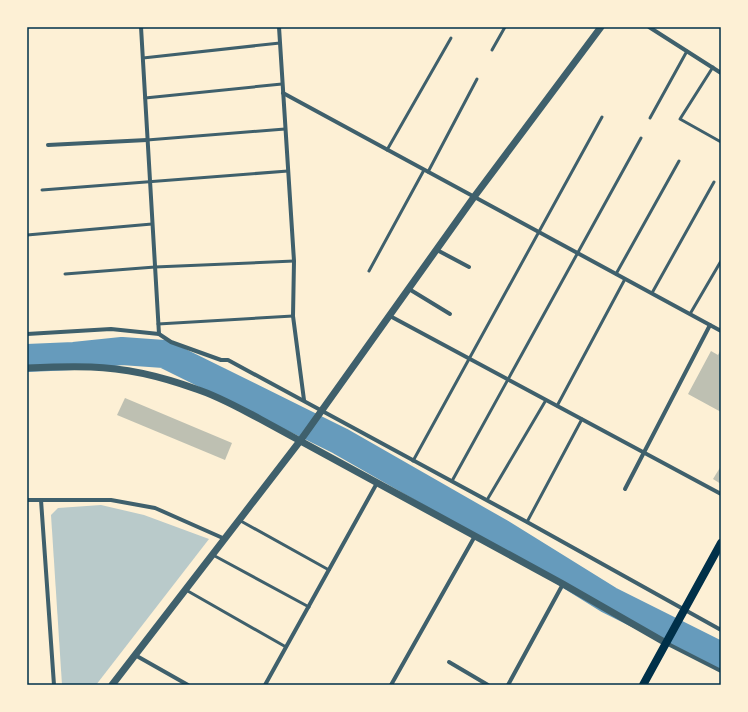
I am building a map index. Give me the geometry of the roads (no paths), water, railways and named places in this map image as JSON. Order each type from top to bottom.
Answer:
[{"type":"main road","points":[[643,685],[721,543]]},
{"type":"street","points":[[141,27],[159,334]]},
{"type":"street","points":[[279,27],[294,261],[293,316],[304,400]]},
{"type":"street","points":[[112,685],[300,441],[474,197],[601,27]]},
{"type":"street","points":[[649,27],[721,72]]},
{"type":"street","points":[[283,93],[721,331]]},
{"type":"street","points":[[48,145],[147,140]]},
{"type":"street","points":[[437,250],[469,266]]},
{"type":"street","points":[[408,289],[450,314]]},
{"type":"street","points":[[390,316],[721,494]]},
{"type":"street","points":[[625,489],[710,324]]},
{"type":"street","points":[[27,334],[111,329],[159,334],[171,342],[221,360],[228,360],[304,400],[319,414],[452,481],[527,522],[683,612],[721,630]]},
{"type":"street","points":[[27,368],[93,367],[165,379],[198,389],[229,403],[378,483],[668,640],[721,671]]},
{"type":"street","points":[[265,685],[378,483]]},
{"type":"street","points":[[27,500],[111,500],[156,508],[225,539]]},
{"type":"street","points":[[41,500],[54,685]]},
{"type":"street","points":[[391,685],[474,536]]},
{"type":"street","points":[[508,685],[563,584]]},
{"type":"street","points":[[134,656],[188,685]]},
{"type":"street","points":[[449,662],[488,685]]},
{"type":"lane","points":[[492,50],[505,27]]},
{"type":"lane","points":[[387,150],[451,38]]},
{"type":"lane","points":[[143,58],[280,43]]},
{"type":"lane","points":[[650,118],[687,51]]},
{"type":"lane","points":[[713,67],[680,118],[721,142]]},
{"type":"lane","points":[[369,271],[477,79]]},
{"type":"lane","points":[[145,98],[282,84]]},
{"type":"lane","points":[[413,461],[602,117]]},
{"type":"lane","points":[[147,140],[285,130]]},
{"type":"lane","points":[[452,481],[641,138]]},
{"type":"lane","points":[[616,274],[679,161]]},
{"type":"lane","points":[[42,190],[288,171]]},
{"type":"lane","points":[[652,293],[714,182]]},
{"type":"lane","points":[[27,234],[152,224]]},
{"type":"lane","points":[[65,274],[155,267],[294,261]]},
{"type":"lane","points":[[690,314],[721,261]]},
{"type":"lane","points":[[557,406],[625,279]]},
{"type":"lane","points":[[158,324],[293,316]]},
{"type":"lane","points":[[487,500],[546,400]]},
{"type":"lane","points":[[527,522],[582,419]]},
{"type":"lane","points":[[239,520],[329,570]]},
{"type":"lane","points":[[213,554],[310,607]]},
{"type":"lane","points":[[186,590],[286,647]]},
{"type":"waterway","points":[[27,358],[74,356],[122,351],[164,354],[340,441],[501,533],[609,600],[721,656]]}]
